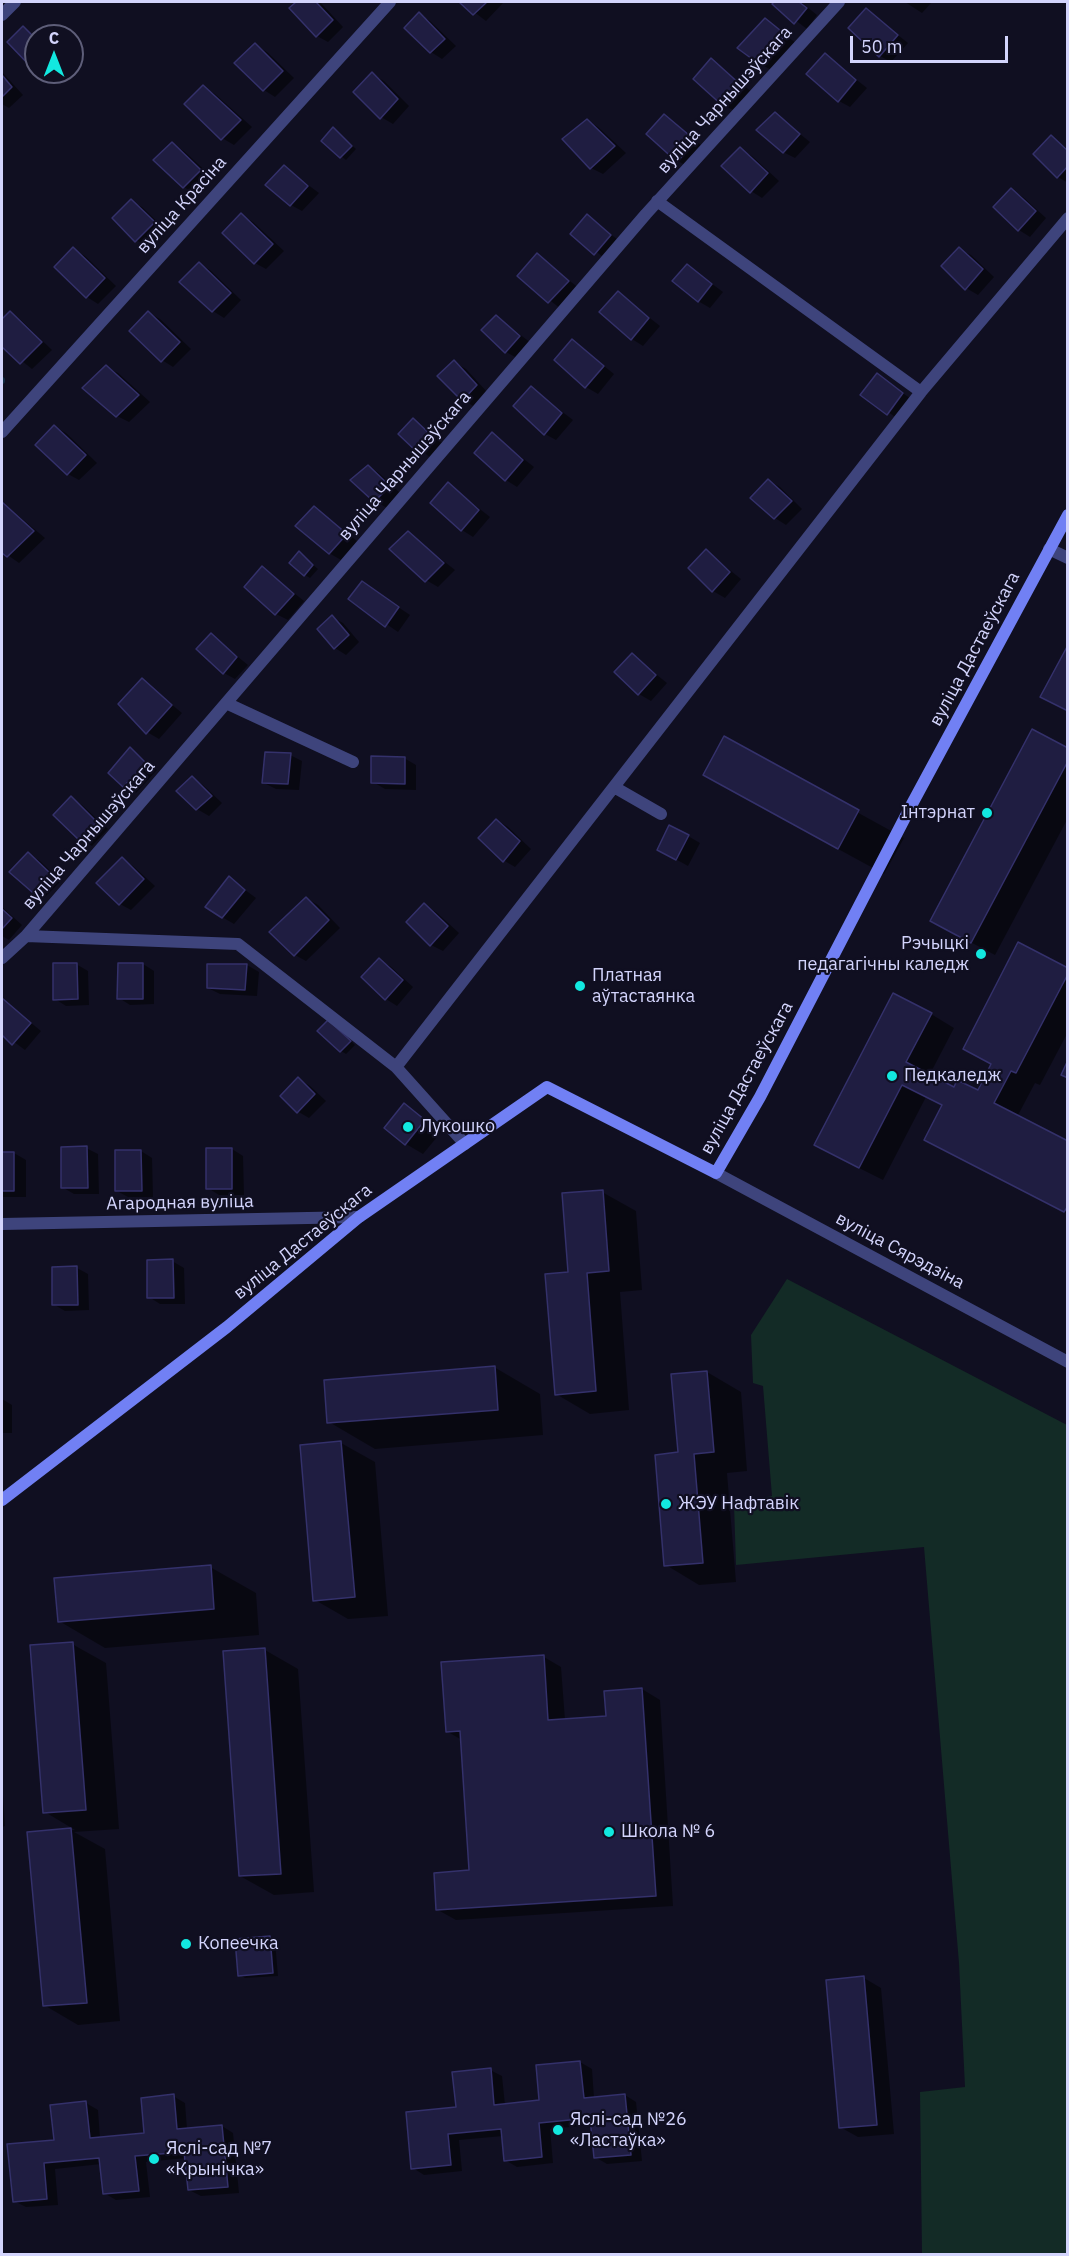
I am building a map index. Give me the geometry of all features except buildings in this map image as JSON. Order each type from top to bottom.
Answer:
[{"type":"street","points":[[2,15],[15,2]]},
{"type":"street","name":"вуліца Красіна","points":[[2,432],[390,2]]},
{"type":"street","name":"вуліца Чарнышэўскага","points":[[2,958],[26,936],[657,201],[839,2]]},
{"type":"street","points":[[657,201],[921,392]]},
{"type":"street","points":[[396,1067],[921,392],[1068,218]]},
{"type":"street","name":"вуліца Дастаеўскага","points":[[2,1500],[227,1327],[359,1217],[547,1087],[716,1173],[760,1097],[912,804],[1068,514]]},
{"type":"street","points":[[1049,549],[1068,558]]},
{"type":"street","points":[[226,703],[353,762]]},
{"type":"street","points":[[614,787],[661,814]]},
{"type":"street","points":[[26,936],[238,944],[396,1067],[465,1144]]},
{"type":"street","name":"вуліца Сярэдзіна","points":[[716,1173],[1068,1362]]},
{"type":"street","name":"Агародная вуліца","points":[[2,1224],[359,1217]]},
{"type":"green space","points":[[787,1279],[1067,1425],[1067,2254],[922,2254],[920,2092],[965,2087],[959,1963],[924,1547],[736,1565],[734,1504],[772,1496],[763,1386],[753,1383],[751,1335]]},
{"type":"place","name":"Інтэрнат","points":[[987,813]]},
{"type":"place","name":"Рэчыцкі педагагічны каледж","points":[[981,954]]},
{"type":"place","name":"Платная аўтастаянка","points":[[580,986]]},
{"type":"place","name":"Педкаледж","points":[[892,1076]]},
{"type":"place","name":"Лукошко","points":[[408,1127]]},
{"type":"place","name":"ЖЭУ Нафтавік","points":[[666,1504]]},
{"type":"place","name":"Школа № 6","points":[[609,1832]]},
{"type":"place","name":"Копеечка","points":[[186,1944]]},
{"type":"place","name":"Яслі-сад №26 «Ластаўка»","points":[[558,2130]]},
{"type":"place","name":"Яслі-сад №7 «Крынічка»","points":[[154,2159]]}]
